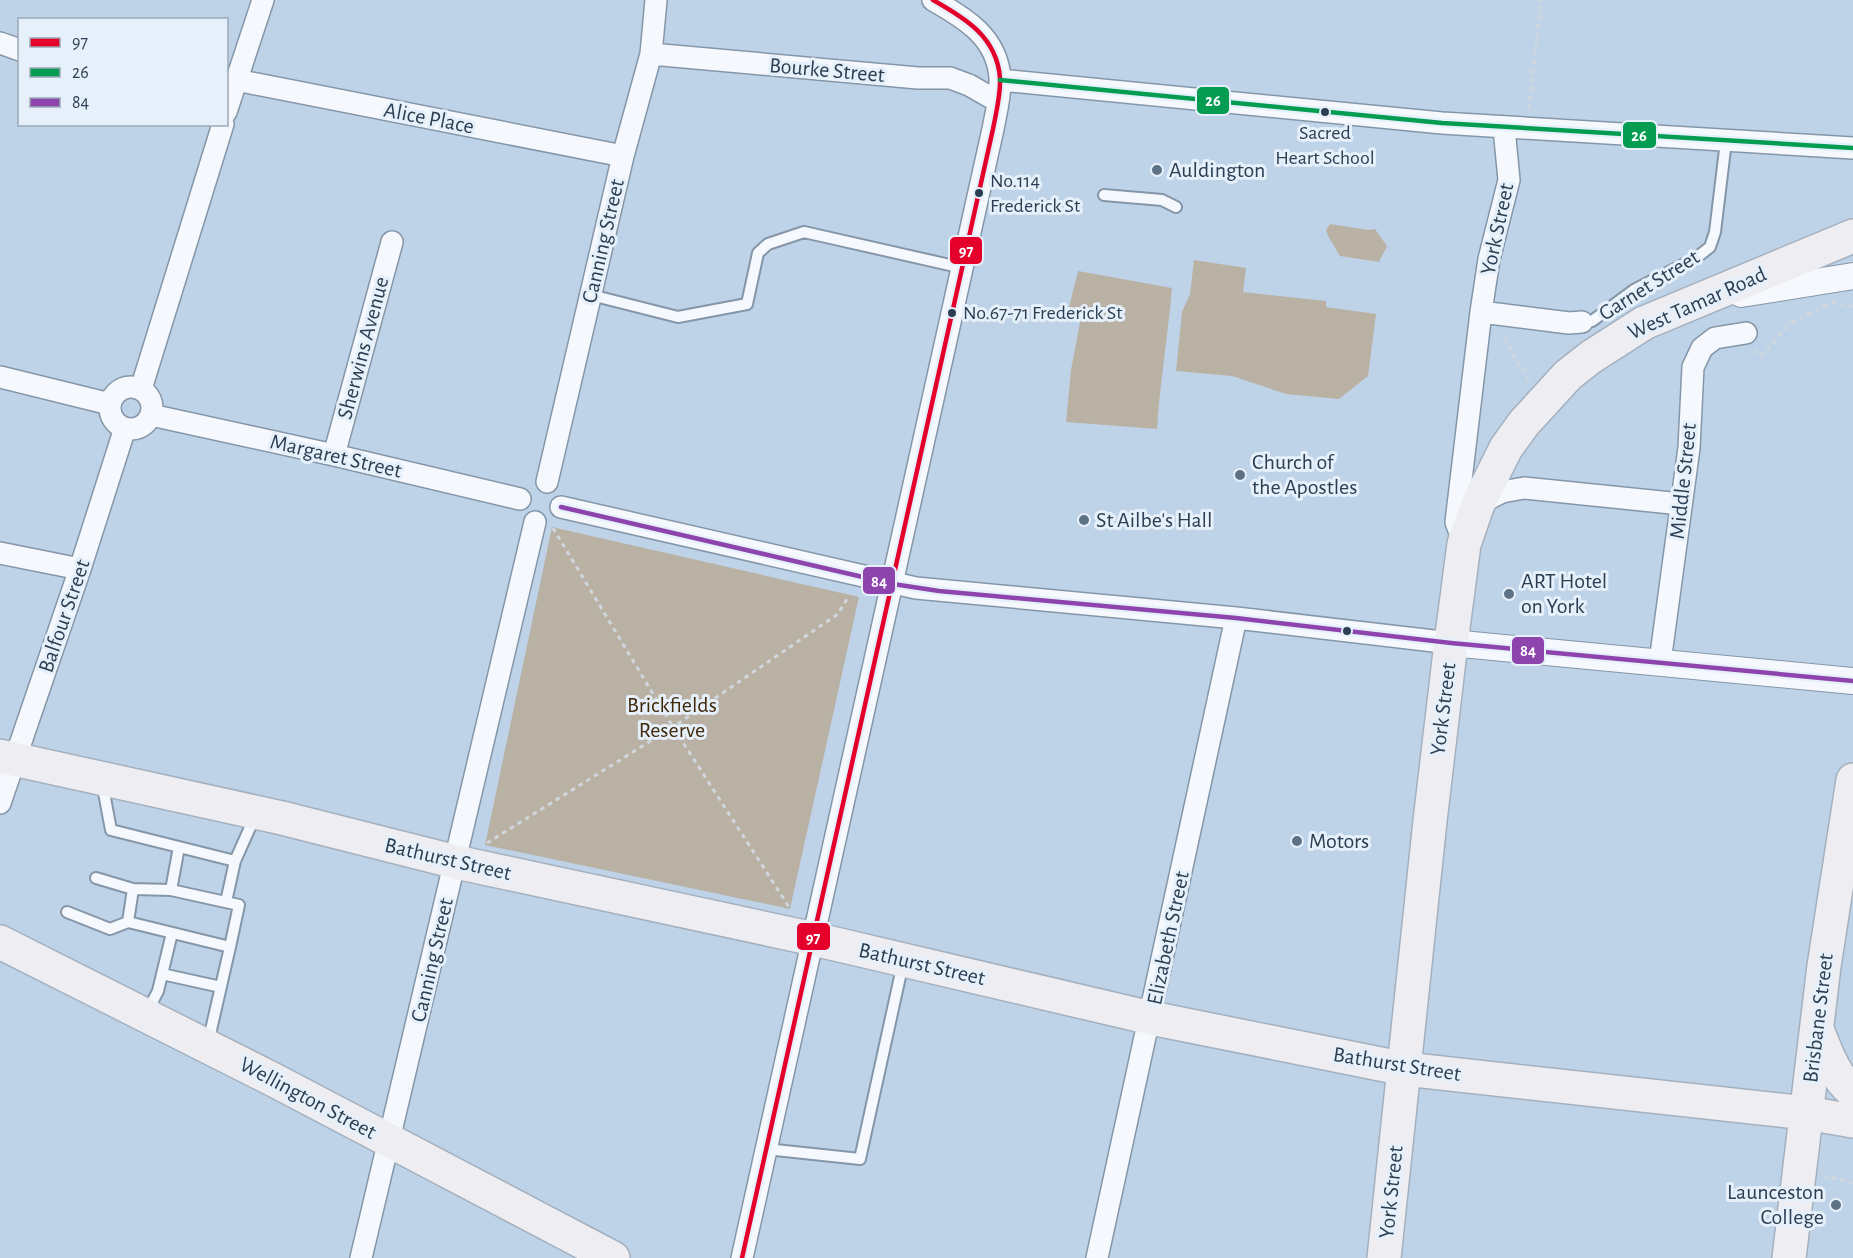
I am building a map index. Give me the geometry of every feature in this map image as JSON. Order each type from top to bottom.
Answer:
[{"type":"highway","name":"West Tamar Road","points":[[1464,544],[1478,504],[1512,440],[1543,401],[1569,375],[1619,337],[1644,323],[1853,236]]},
{"type":"highway","name":"York Street","points":[[1384,1258],[1430,821],[1464,544]]},
{"type":"highway","name":"Bathurst Street","points":[[7,758],[256,813],[456,862],[814,939],[1150,1018],[1405,1069],[1806,1113],[1853,1121]]},
{"type":"highway","name":"Brisbane Street","points":[[1789,1258],[1833,900],[1853,780]]},
{"type":"highway","name":"Wellington Street","points":[[0,942],[146,1014],[613,1258]]},
{"type":"highway","points":[[1816,1027],[1828,1059],[1853,1092]]},
{"type":"street","points":[[230,97],[263,0]]},
{"type":"street","name":"Canning Street","points":[[547,482],[622,156],[651,54],[656,0]]},
{"type":"street","points":[[742,1258],[993,129],[1000,80],[997,61],[990,45],[966,19],[933,0]]},
{"type":"street","points":[[0,43],[18,49]]},
{"type":"street","name":"Bourke Street","points":[[651,54],[918,78],[950,78],[969,85],[997,101]]},
{"type":"street","points":[[1000,80],[1504,128],[1853,148]]},
{"type":"street","name":"Alice Place","points":[[230,97],[622,156]]},
{"type":"street","points":[[141,389],[222,126]]},
{"type":"street","name":"York Street","points":[[1464,544],[1456,522],[1481,312],[1491,250],[1509,180],[1504,128]]},
{"type":"street","name":"Sherwins Avenue","points":[[334,455],[392,242]]},
{"type":"street","points":[[1673,310],[1753,290],[1853,276]]},
{"type":"street","name":"Garnet Street","points":[[1481,312],[1569,323],[1582,322]]},
{"type":"street","name":"Middle Street","points":[[1660,662],[1689,448],[1693,368],[1702,348],[1715,338],[1746,333]]},
{"type":"street","points":[[0,377],[110,404]]},
{"type":"street","points":[[135,387],[141,389],[149,397],[151,415],[143,424],[132,429],[125,428],[115,422],[110,404],[112,398],[122,389],[135,387]]},
{"type":"street","name":"Margaret Street","points":[[151,415],[520,499]]},
{"type":"street","name":"Balfour Street","points":[[0,802],[7,758],[80,569],[125,428]]},
{"type":"street","points":[[547,482],[557,489],[562,501],[554,518],[544,525],[530,520],[522,511],[520,499],[527,487],[533,483],[547,482]]},
{"type":"street","points":[[1478,504],[1502,492],[1524,488],[1681,504]]},
{"type":"street","points":[[561,507],[893,584],[939,591],[1236,618],[1451,643],[1853,681]]},
{"type":"street","name":"Canning Street","points":[[361,1258],[456,862],[544,525]]},
{"type":"street","points":[[0,553],[80,569]]},
{"type":"street","name":"Elizabeth Street","points":[[1097,1258],[1236,618]]},
{"type":"lane","name":"Garnet Street","points":[[1582,322],[1592,321],[1635,290],[1696,258],[1710,247],[1715,232],[1726,141]]},
{"type":"lane","points":[[1104,195],[1162,200],[1176,207]]},
{"type":"lane","points":[[591,295],[678,317],[747,304],[758,253],[768,244],[804,232],[963,268]]},
{"type":"lane","points":[[101,779],[111,830],[235,861]]},
{"type":"lane","points":[[226,902],[235,861],[256,813]]},
{"type":"lane","points":[[171,890],[179,847]]},
{"type":"lane","points":[[96,878],[133,889],[171,890],[239,905],[207,1046]]},
{"type":"lane","points":[[128,922],[133,889]]},
{"type":"lane","points":[[68,912],[110,929],[128,922],[230,947]]},
{"type":"lane","points":[[146,1014],[158,991],[172,933]]},
{"type":"lane","points":[[766,1149],[860,1159],[904,960]]},
{"type":"lane","points":[[162,974],[221,987]]},
{"type":"path","points":[[1529,112],[1541,0]]},
{"type":"path","points":[[1746,333],[1760,357],[1791,323],[1832,303],[1853,307]]},
{"type":"path","points":[[1504,337],[1531,382]]},
{"type":"path","points":[[544,525],[793,913]]},
{"type":"path","points":[[484,845],[674,727],[838,614],[847,599]]},
{"type":"path","points":[[1820,1176],[1853,1183]]},
{"type":"green space","points":[[1330,224],[1375,229],[1387,246],[1379,262],[1340,256],[1326,230]]},
{"type":"green space","points":[[1194,260],[1246,268],[1243,292],[1326,301],[1326,307],[1376,314],[1368,376],[1339,399],[1286,394],[1232,376],[1176,371],[1182,312],[1190,294]]},
{"type":"green space","points":[[1078,271],[1172,288],[1157,429],[1066,422],[1071,370],[1080,322],[1066,319]]},
{"type":"green space","name":"Brickfields Reserve","points":[[552,527],[859,597],[790,909],[485,845]]},
{"type":"transit line","name":"97","points":[[742,1258],[999,97],[998,64],[986,40],[957,14],[933,0]]},
{"type":"transit line","name":"26","points":[[1000,80],[1442,123],[1853,148]]},
{"type":"transit line","name":"84","points":[[561,507],[893,584],[939,591],[1236,618],[1451,643],[1853,681]]},
{"type":"place","name":"Sacred Heart School","points":[[1325,112]]},
{"type":"place","name":"Auldington","points":[[1157,170]]},
{"type":"place","name":"No.114 Frederick St","points":[[979,193]]},
{"type":"place","name":"No.67-71 Frederick St","points":[[952,313]]},
{"type":"place","name":"Church of the Apostles","points":[[1240,475]]},
{"type":"place","name":"St Ailbe's Hall","points":[[1084,520]]},
{"type":"place","name":"ART Hotel on York","points":[[1509,594]]},
{"type":"place","name":"Motors","points":[[1297,841]]},
{"type":"place","name":"Launceston College","points":[[1836,1205]]}]
